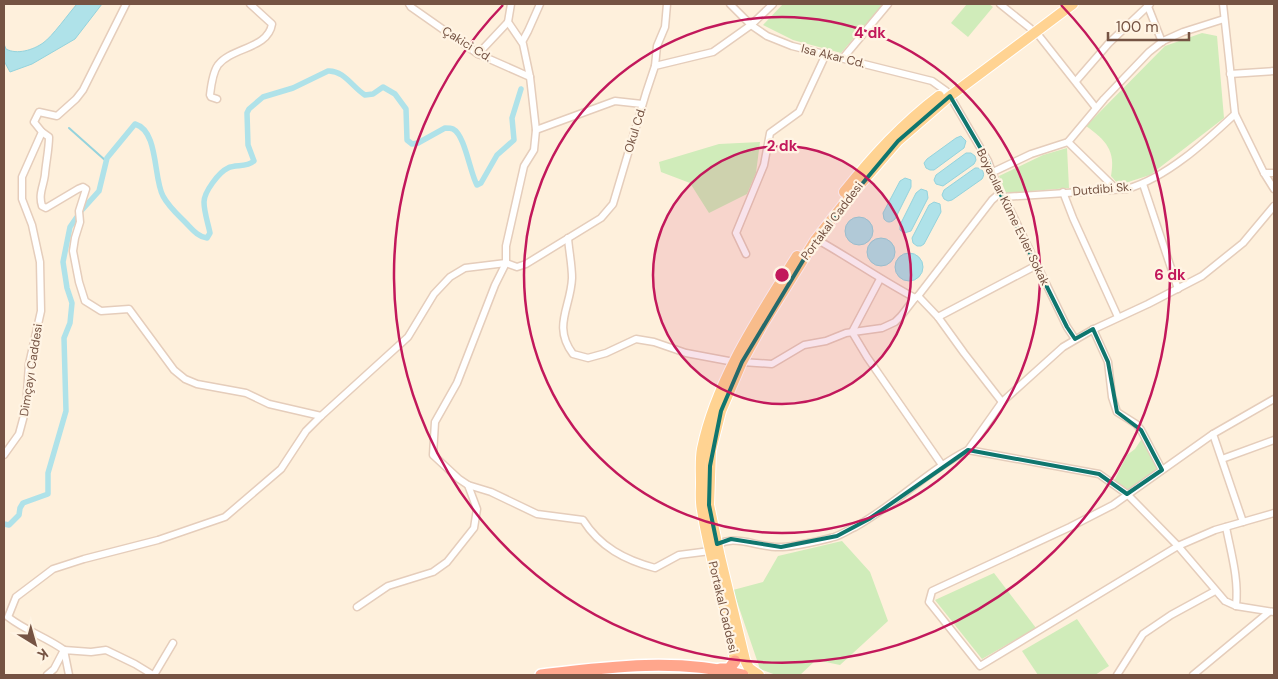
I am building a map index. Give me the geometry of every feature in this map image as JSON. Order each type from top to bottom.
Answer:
[{"type":"highway","points":[[541,675],[620,666],[671,665],[729,669],[740,661]]},
{"type":"highway","points":[[718,669],[743,675]]},
{"type":"main road","name":"Portakal Caddesi","points":[[1033,30],[1062,4]]},
{"type":"main road","name":"Portakal Caddesi","points":[[740,661],[732,640],[714,547],[701,508],[702,450],[713,410],[757,320],[800,251],[839,199],[891,137],[922,108],[948,93],[1033,30],[1072,4]]},
{"type":"main road","name":"Portakal Caddesi","points":[[738,362],[816,239],[856,188],[898,141],[948,93]]},
{"type":"main road","points":[[740,661],[759,675]]},
{"type":"street","points":[[126,4],[83,90],[76,99],[57,116],[38,112],[34,122],[49,137],[45,175],[40,192],[42,206],[46,208],[83,187],[86,190],[73,251],[85,301],[101,311],[129,309],[174,370],[185,379],[197,384],[246,393],[269,404],[321,416]]},
{"type":"street","points":[[217,99],[210,95],[217,66],[227,56],[258,43],[270,32],[272,24],[250,4]]},
{"type":"street","name":"Çakici Cd.","points":[[409,4],[478,54],[530,76]]},
{"type":"street","points":[[478,54],[508,22],[510,4]]},
{"type":"street","points":[[522,42],[540,4]]},
{"type":"street","name":"Okul Cd.","points":[[64,650],[50,640],[22,628],[8,617],[16,597],[53,569],[158,540],[225,517],[281,469],[306,431],[408,337],[434,294],[450,278],[465,268],[526,264],[600,218],[613,204],[642,104],[656,66],[657,46],[665,27],[667,4]]},
{"type":"street","name":"Isa Akar Cd.","points":[[730,4],[751,25],[767,36],[792,46],[932,81],[948,93]]},
{"type":"street","points":[[656,66],[713,52],[751,25],[773,4]]},
{"type":"street","points":[[843,58],[888,4]]},
{"type":"street","points":[[1000,4],[1033,30],[1096,108]]},
{"type":"street","points":[[1076,81],[1109,43],[1148,4],[1156,31],[1162,42]]},
{"type":"street","points":[[1223,4],[1235,114],[1274,189]]},
{"type":"street","points":[[992,172],[1031,154],[1068,142],[1096,108],[1149,52],[1162,42],[1183,32],[1224,19]]},
{"type":"street","points":[[508,22],[522,42],[530,76],[536,130],[534,150],[524,166],[506,246],[506,264],[495,285],[457,383],[435,422],[433,455],[468,485],[491,492],[537,514],[583,520],[592,533],[619,556],[655,568],[679,555],[714,547],[731,539],[760,546],[781,547],[836,536],[869,519],[942,465],[968,450],[1002,402],[1063,348],[1093,329],[1202,276],[1243,243],[1274,206]]},
{"type":"street","points":[[746,254],[736,232],[764,165],[770,133],[798,112],[826,54]]},
{"type":"street","points":[[1230,74],[1274,71]]},
{"type":"street","name":"Boyacılar Küme Evler Sokak","points":[[948,93],[988,161],[1002,195],[1066,327],[1075,339]]},
{"type":"street","points":[[536,130],[615,101],[642,104]]},
{"type":"street","name":"Dutdibi Sk.","points":[[1002,195],[1116,190],[1144,184],[1190,154],[1235,114]]},
{"type":"street","name":"Dimçayı Caddesi","points":[[4,455],[19,434],[26,408],[29,364],[41,311],[40,262],[32,225],[22,199],[22,176],[42,132]]},
{"type":"street","points":[[1068,142],[1116,190]]},
{"type":"street","points":[[1264,173],[1274,173]]},
{"type":"street","points":[[1144,184],[1178,289]]},
{"type":"street","points":[[1063,192],[1118,318]]},
{"type":"street","points":[[568,238],[572,278],[564,320],[564,339],[572,354],[588,358],[606,353],[636,339],[654,342],[686,352],[738,362],[772,364],[804,345],[826,341],[852,332],[882,328],[895,322],[992,200],[1002,195]]},
{"type":"street","points":[[816,239],[859,264],[880,279],[916,297],[938,317],[1002,402]]},
{"type":"street","points":[[938,317],[1037,265]]},
{"type":"street","points":[[852,332],[880,279]]},
{"type":"street","points":[[1093,329],[1108,362],[1112,396],[1117,412],[1136,424],[1141,430],[1162,470]]},
{"type":"street","points":[[852,332],[867,357],[942,465]]},
{"type":"street","points":[[1274,399],[1213,434],[1113,505],[932,591],[930,602],[980,666],[1178,546],[1226,527],[1274,513]]},
{"type":"street","points":[[1213,434],[1243,522]]},
{"type":"street","points":[[1222,460],[1274,440]]},
{"type":"street","points":[[968,450],[1099,474],[1127,494],[1178,546],[1225,601],[1236,606],[1271,612]]},
{"type":"street","points":[[357,607],[388,586],[433,572],[447,562],[474,528],[477,509],[468,485]]},
{"type":"street","points":[[1226,527],[1236,576],[1238,593],[1236,606]]},
{"type":"street","points":[[1118,675],[1143,634],[1171,615],[1215,591]]},
{"type":"street","points":[[1193,675],[1271,612]]},
{"type":"street","points":[[64,650],[91,652],[106,650],[153,675],[173,643]]},
{"type":"street","points":[[47,675],[54,669],[64,650]]},
{"type":"street","points":[[64,650],[69,675]]},
{"type":"highlighted area","points":[[950,96],[988,161],[1000,193],[1067,327],[1075,339],[1093,329],[1108,362],[1117,412],[1141,430],[1162,470],[1127,494],[1099,474],[968,450],[869,519],[837,536],[781,547],[731,539],[717,544],[709,505],[710,466],[721,411],[742,362],[816,239],[898,141]]},
{"type":"green space","points":[[783,4],[883,4],[841,53],[793,40],[763,25]]},
{"type":"green space","points":[[967,4],[989,4],[993,7],[968,37],[951,23]]},
{"type":"green space","points":[[1202,33],[1217,36],[1224,118],[1150,175],[1119,185],[1111,176],[1112,160],[1108,147],[1099,136],[1086,126],[1165,46]]},
{"type":"green space","points":[[760,142],[756,173],[747,194],[709,213],[690,183],[661,172],[659,162],[719,144]]},
{"type":"green space","points":[[1067,148],[1069,188],[1006,193],[999,176],[1043,155]]},
{"type":"green space","points":[[1143,437],[1160,469],[1127,493],[1113,483],[1127,455],[1135,449]]},
{"type":"green space","points":[[842,541],[870,572],[888,621],[840,665],[816,660],[800,675],[776,675],[760,669],[733,590],[763,582],[778,556]]},
{"type":"green space","points":[[994,573],[1036,628],[982,659],[935,600]]},
{"type":"green space","points":[[1077,619],[1109,666],[1095,675],[1038,675],[1022,651]]},
{"type":"water","points":[[77,4],[102,4],[75,39],[32,64],[10,72],[4,61],[4,44],[6,49],[15,52],[30,50],[39,46],[51,36]]},
{"type":"water","points":[[961,136],[966,141],[964,148],[934,170],[926,168],[924,163],[927,159]]},
{"type":"water","points":[[966,153],[971,153],[975,156],[974,164],[943,186],[936,184],[934,180],[936,175]]},
{"type":"water","points":[[975,168],[980,168],[983,171],[982,179],[952,200],[944,199],[942,195],[944,190]]},
{"type":"water","points":[[905,178],[911,180],[911,187],[895,219],[888,222],[884,219],[883,213],[900,181]]},
{"type":"water","points":[[921,189],[927,191],[928,198],[911,231],[904,233],[900,230],[900,225],[916,193]]},
{"type":"water","points":[[934,202],[940,204],[941,212],[924,244],[917,246],[913,243],[912,238],[929,205]]},
{"type":"water","points":[[859,217],[869,221],[873,231],[869,241],[859,245],[849,241],[845,231],[849,221]]},
{"type":"water","points":[[881,238],[891,242],[895,252],[891,262],[881,266],[871,262],[867,252],[871,242]]},
{"type":"water","points":[[909,253],[919,257],[923,267],[919,277],[909,281],[899,277],[895,267],[899,257]]},
{"type":"waterway","points":[[81,211],[99,191],[107,158],[135,124],[143,128],[152,145],[160,188],[165,200],[195,232],[207,238],[210,233],[204,202],[209,188],[224,170],[254,161],[248,145],[247,113],[249,109],[263,97],[293,88],[328,71],[334,71],[344,76],[365,95],[373,94],[383,87],[395,94],[406,109],[407,140],[412,144],[418,143],[445,128],[453,129],[461,139],[477,185],[481,183],[497,155],[514,140],[512,118],[521,89]]},
{"type":"waterway","points":[[69,128],[106,161]]},
{"type":"waterway","points":[[4,524],[9,525],[19,515],[23,503],[48,494],[48,473],[66,411],[64,338],[70,323],[72,303],[67,288],[63,262],[70,227],[79,214]]}]
